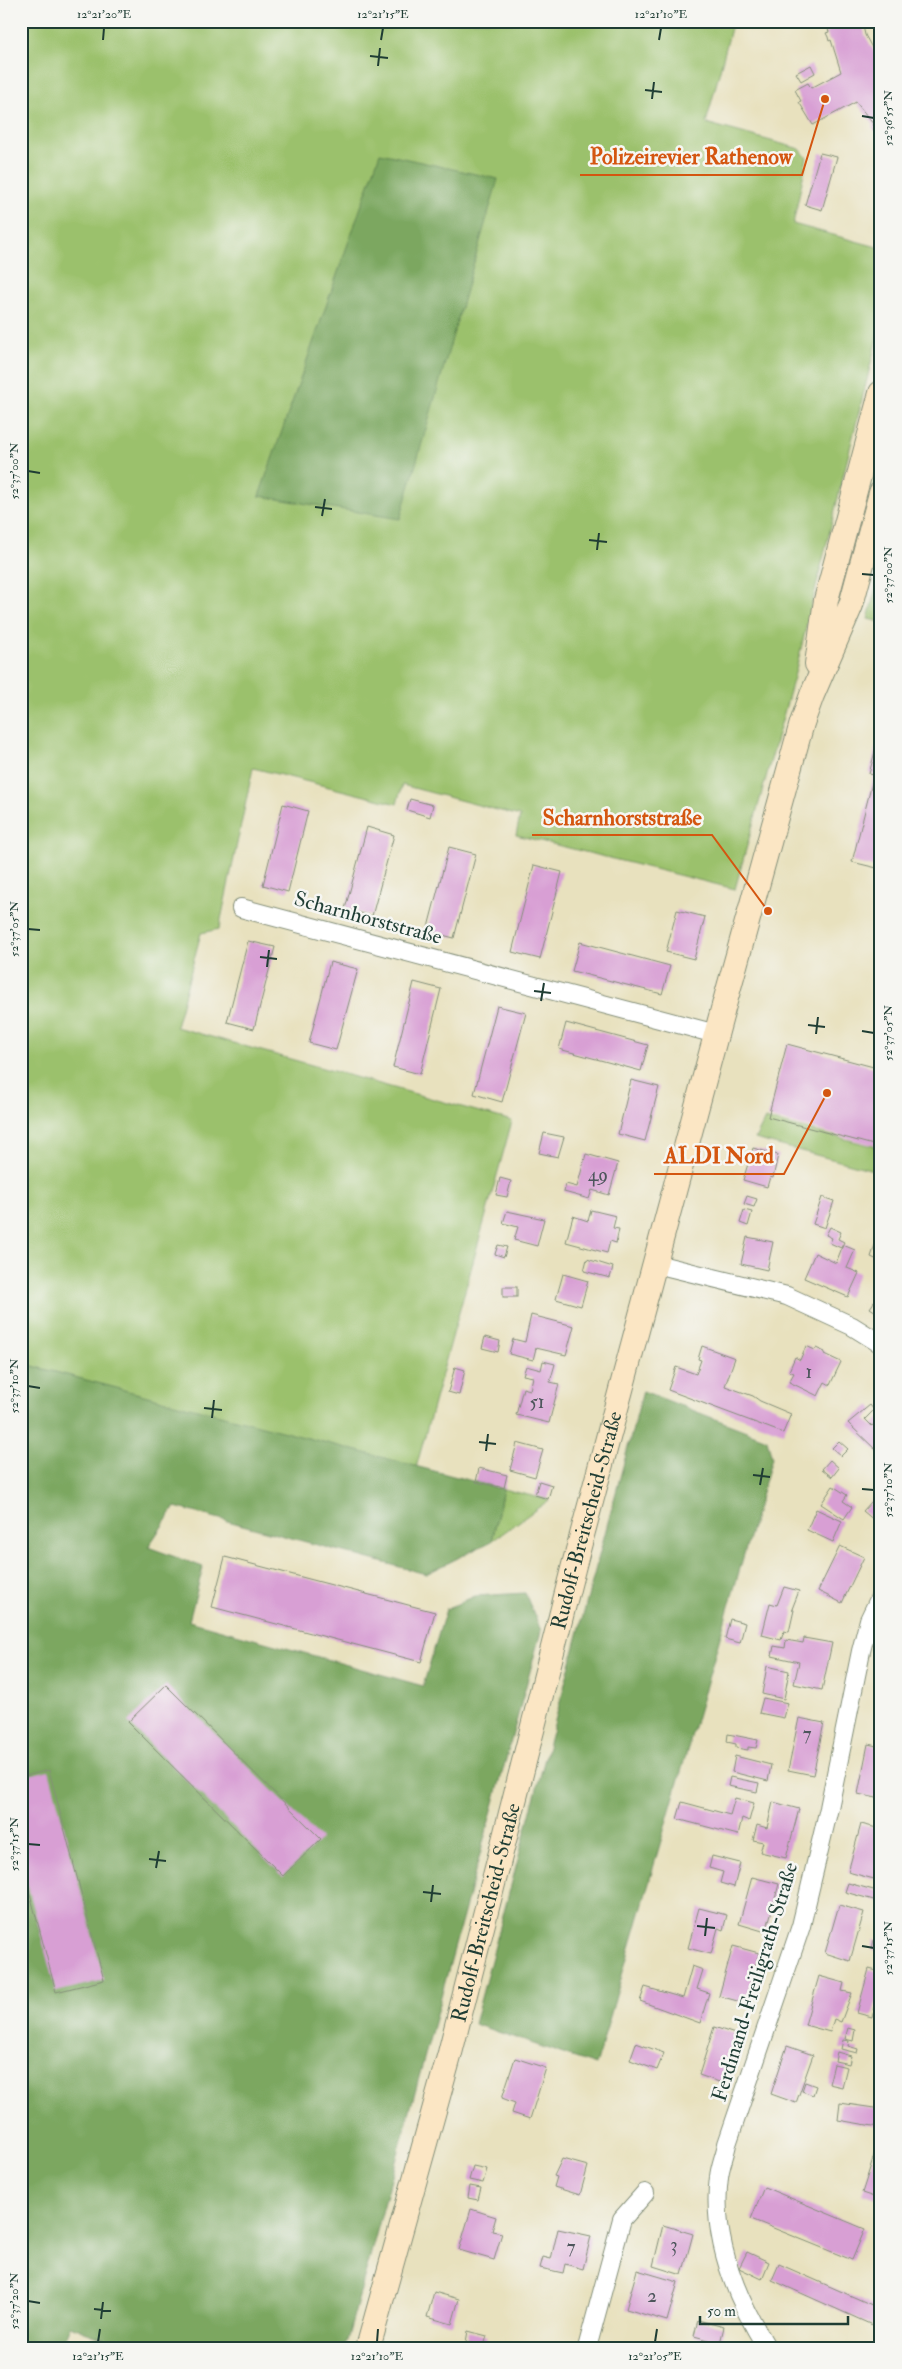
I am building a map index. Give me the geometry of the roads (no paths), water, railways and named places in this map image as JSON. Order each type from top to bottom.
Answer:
[{"type":"street","name":"Rudolf-Breitscheid-Straße","points":[[812,695],[826,600],[881,393]]},
{"type":"street","name":"Rudolf-Breitscheid-Straße","points":[[368,2348],[450,2054],[574,1565],[716,1034],[802,723],[812,695],[851,605],[881,493]]},
{"type":"street","name":"Scharnhorststraße","points":[[241,908],[716,1034]]},
{"type":"street","points":[[656,1264],[787,1296],[852,1326],[881,1344]]},
{"type":"street","name":"Ferdinand-Freiligrath-Straße","points":[[767,2348],[750,2320],[725,2256],[718,2210],[719,2176],[727,2144],[801,1926],[829,1808],[861,1651],[869,1620],[881,1595]]},
{"type":"street","points":[[587,2348],[622,2219],[645,2193]]},
{"type":"place","name":"Polizeirevier Rathenow","points":[[825,99]]},
{"type":"place","name":"Scharnhorststraße","points":[[768,911]]},
{"type":"place","name":"ALDI Nord","points":[[827,1093]]}]
